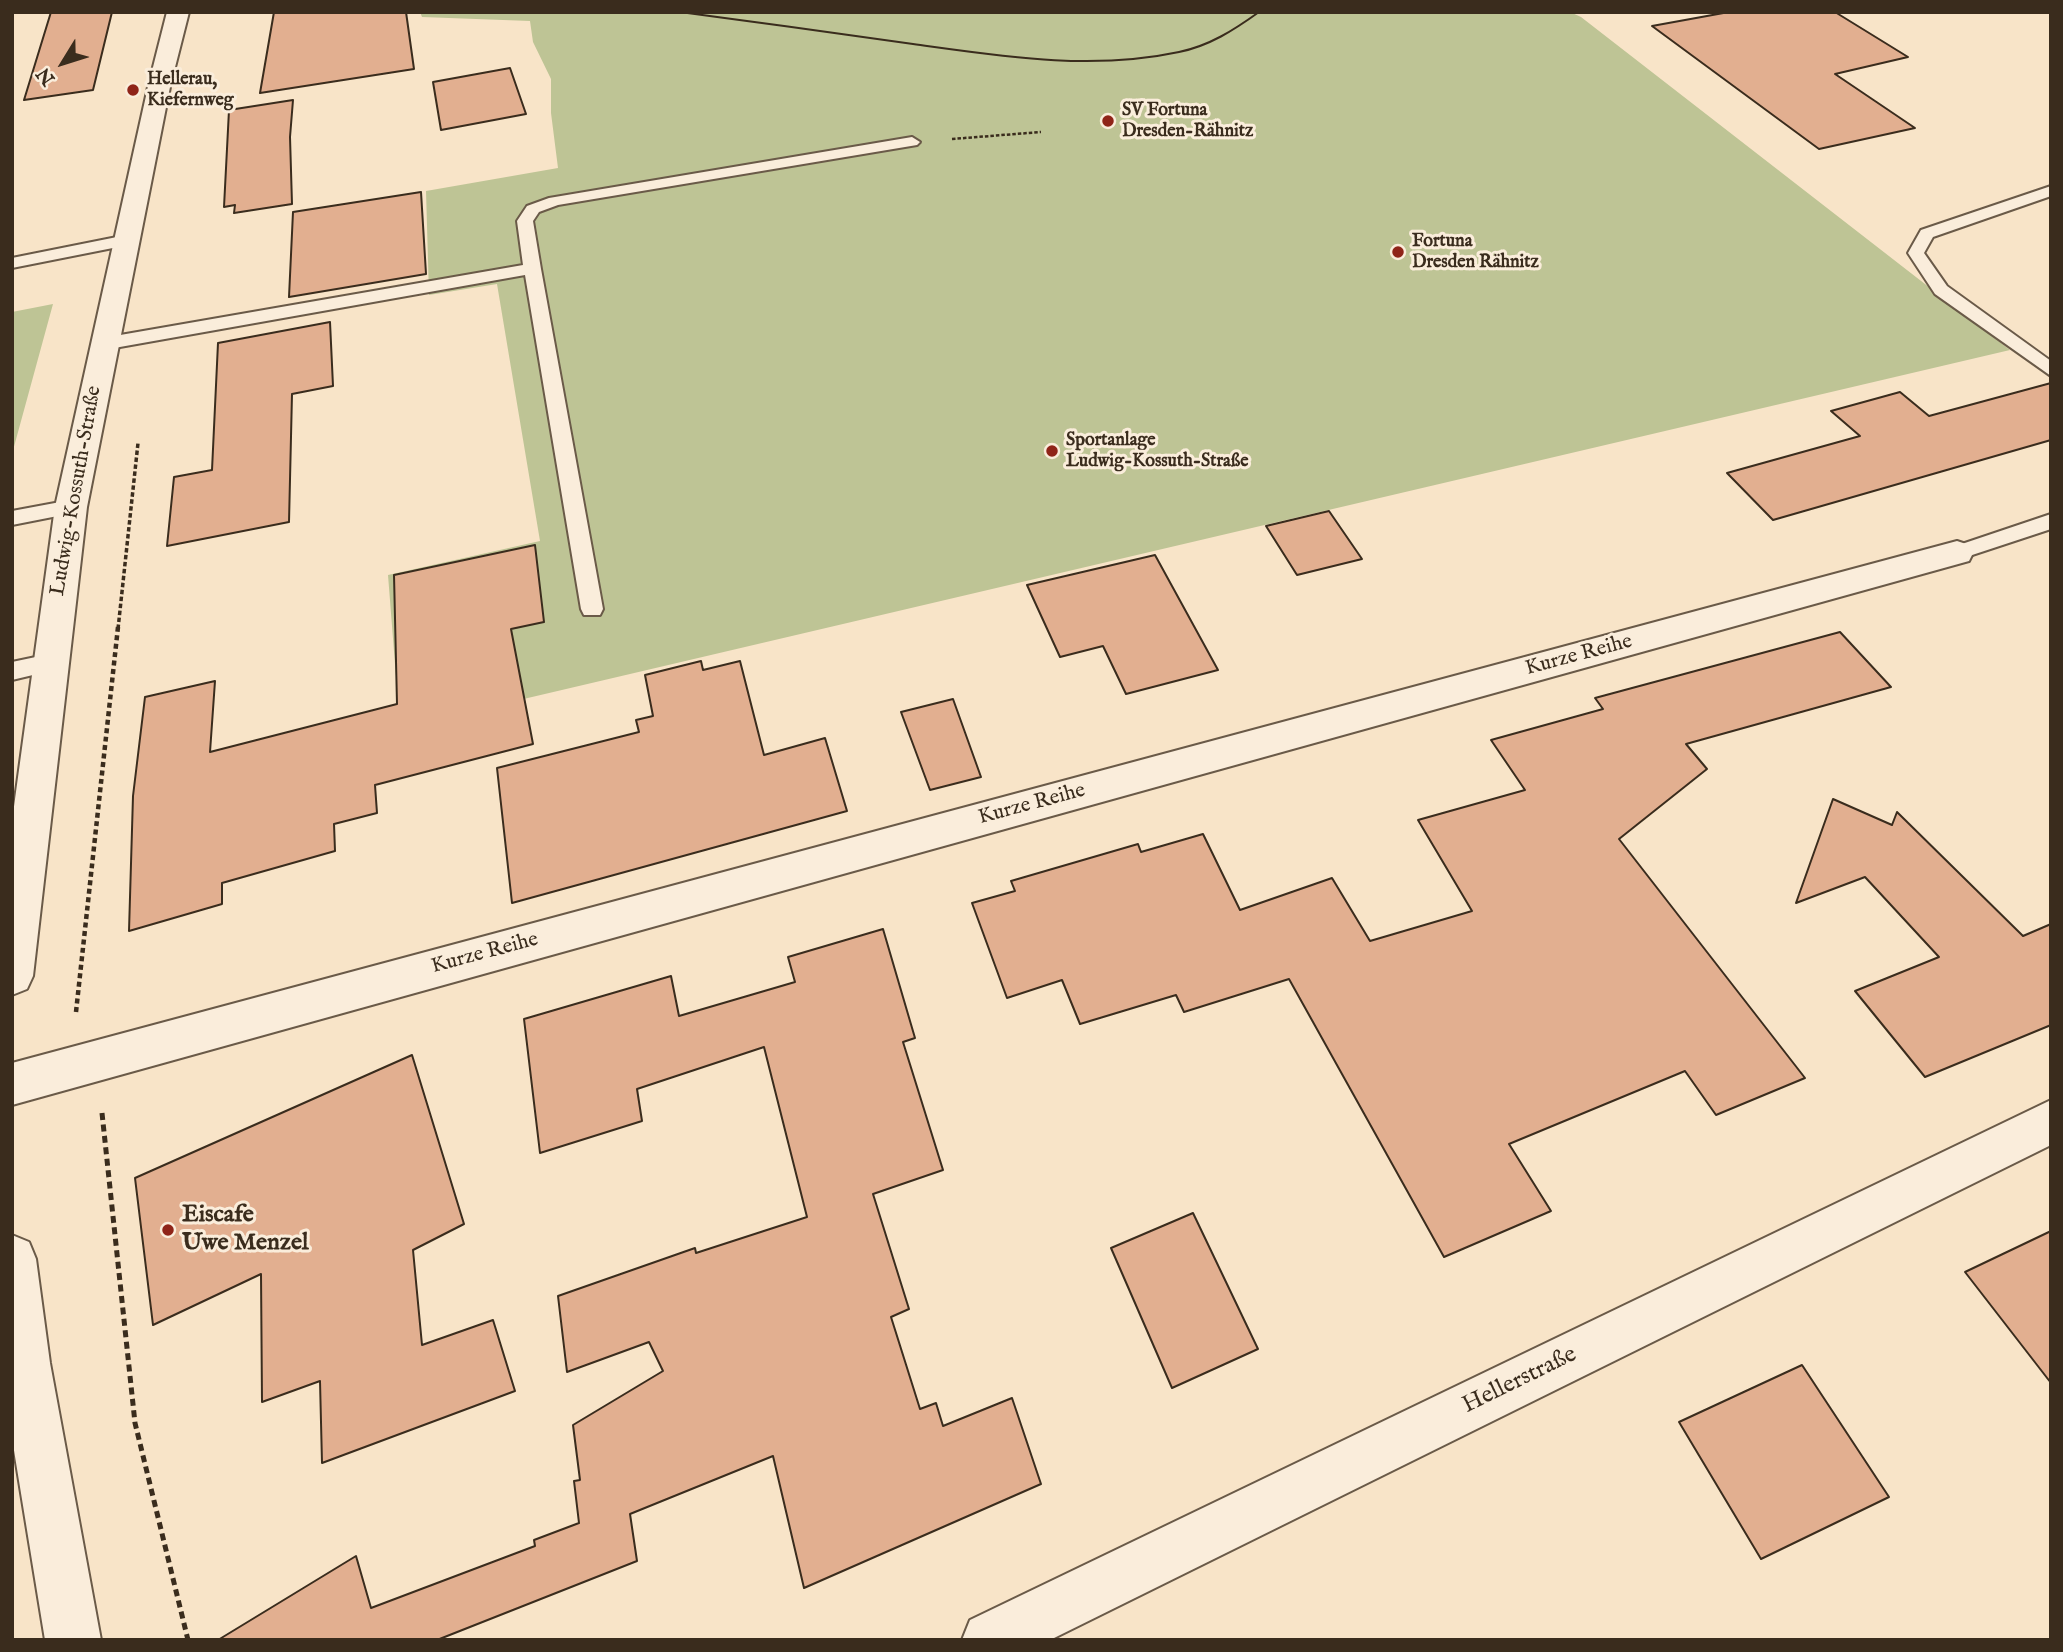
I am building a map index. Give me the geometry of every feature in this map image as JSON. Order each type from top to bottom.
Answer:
[{"type":"street","name":"Ludwig-Kossuth-Straße","points":[[12,976],[71,507],[103,345],[178,12]]},
{"type":"street","name":"Kurze Reihe","points":[[12,1084],[1957,553]]},
{"type":"street","name":"Hellerstraße","points":[[990,1640],[2051,1122]]},
{"type":"street","points":[[12,1259],[26,1363],[73,1640]]},
{"type":"lane","points":[[592,609],[532,269],[525,221],[533,209],[555,201],[912,142]]},
{"type":"lane","points":[[2051,191],[1927,234],[1916,253],[1941,290],[2051,370]]},
{"type":"lane","points":[[12,263],[127,240]]},
{"type":"lane","points":[[103,345],[532,269]]},
{"type":"lane","points":[[12,518],[71,507]]},
{"type":"lane","name":"Kurze Reihe","points":[[1957,553],[2051,521]]},
{"type":"lane","points":[[12,671],[50,663]]},
{"type":"path","points":[[912,142],[1041,132]]},
{"type":"path","points":[[138,435],[75,1017],[96,1061],[135,1423],[188,1640]]},
{"type":"green space","name":"Sportanlage Ludwig-Kossuth-Straße","points":[[420,12],[1570,12],[1581,17],[2010,350],[400,728],[388,575],[540,541],[497,284],[429,295],[426,191],[558,168],[551,113],[551,79],[533,42],[530,21],[422,17]]},
{"type":"green space","points":[[53,304],[12,454],[12,312]]},
{"type":"building","points":[[51,12],[112,12],[93,90],[24,100]]},
{"type":"building","points":[[274,12],[406,12],[414,69],[260,93]]},
{"type":"building","points":[[1729,12],[1835,12],[1908,57],[1835,74],[1915,128],[1819,149],[1652,26]]},
{"type":"building","points":[[510,68],[526,114],[441,130],[433,82]]},
{"type":"building","points":[[293,100],[290,137],[292,204],[234,213],[235,205],[224,207],[229,110]]},
{"type":"building","points":[[421,192],[426,274],[289,297],[293,212]]},
{"type":"building","points":[[330,322],[333,386],[292,394],[289,522],[167,546],[174,477],[212,470],[218,343]]},
{"type":"building","points":[[2051,383],[2051,440],[1773,520],[1727,473],[1860,436],[1831,411],[1900,392],[1929,416]]},
{"type":"building","points":[[1329,511],[1362,559],[1297,575],[1266,526]]},
{"type":"building","points":[[535,545],[544,622],[511,629],[533,744],[375,785],[377,813],[334,824],[335,851],[222,883],[222,904],[129,931],[133,796],[145,697],[215,681],[210,752],[397,704],[394,575]]},
{"type":"building","points":[[1155,555],[1218,670],[1126,694],[1103,646],[1060,657],[1027,585]]},
{"type":"building","points":[[1840,632],[1891,687],[1686,744],[1707,769],[1619,839],[1805,1078],[1716,1115],[1685,1071],[1509,1144],[1551,1211],[1444,1257],[1289,979],[1184,1012],[1176,995],[1080,1024],[1062,980],[1007,998],[972,903],[1015,891],[1011,881],[1138,844],[1141,852],[1203,834],[1240,910],[1332,878],[1370,941],[1472,911],[1418,820],[1525,790],[1491,740],[1603,709],[1595,698]]},
{"type":"building","points":[[701,661],[703,670],[740,661],[764,755],[825,738],[847,811],[512,903],[497,768],[639,732],[636,720],[653,716],[645,675]]},
{"type":"building","points":[[953,699],[981,777],[930,790],[901,712]]},
{"type":"building","points":[[1833,799],[1892,825],[1897,812],[2023,936],[2051,924],[2051,1025],[1925,1077],[1855,991],[1939,957],[1865,877],[1796,903]]},
{"type":"building","points":[[883,929],[915,1038],[903,1042],[943,1170],[873,1194],[909,1309],[891,1317],[920,1409],[936,1403],[943,1426],[1012,1398],[1041,1484],[804,1588],[773,1456],[630,1514],[637,1561],[437,1640],[218,1640],[356,1556],[371,1608],[535,1546],[534,1540],[579,1523],[574,1481],[580,1480],[573,1425],[663,1371],[649,1342],[567,1372],[558,1296],[695,1248],[696,1253],[807,1217],[764,1047],[637,1089],[642,1121],[540,1153],[524,1019],[671,976],[679,1016],[795,982],[788,957]]},
{"type":"building","points":[[412,1055],[464,1224],[413,1250],[422,1345],[493,1320],[515,1391],[322,1463],[320,1381],[262,1402],[261,1274],[153,1325],[135,1178]]},
{"type":"building","points":[[1193,1213],[1258,1349],[1172,1388],[1111,1248]]},
{"type":"building","points":[[2051,1231],[2051,1383],[1965,1272]]},
{"type":"building","points":[[1802,1365],[1889,1497],[1761,1559],[1679,1422]]},
{"type":"tram line","points":[[680,12],[979,53],[1079,61],[1146,58],[1179,52],[1201,46],[1259,12]]},
{"type":"place","name":"Hellerau, Kiefernweg","points":[[133,90]]},
{"type":"place","name":"SV Fortuna Dresden-Rähnitz","points":[[1108,121]]},
{"type":"place","name":"Fortuna Dresden Rähnitz","points":[[1398,252]]},
{"type":"place","name":"Sportanlage Ludwig-Kossuth-Straße","points":[[1052,451]]},
{"type":"place","name":"Eiscafe Uwe Menzel","points":[[168,1230]]}]
